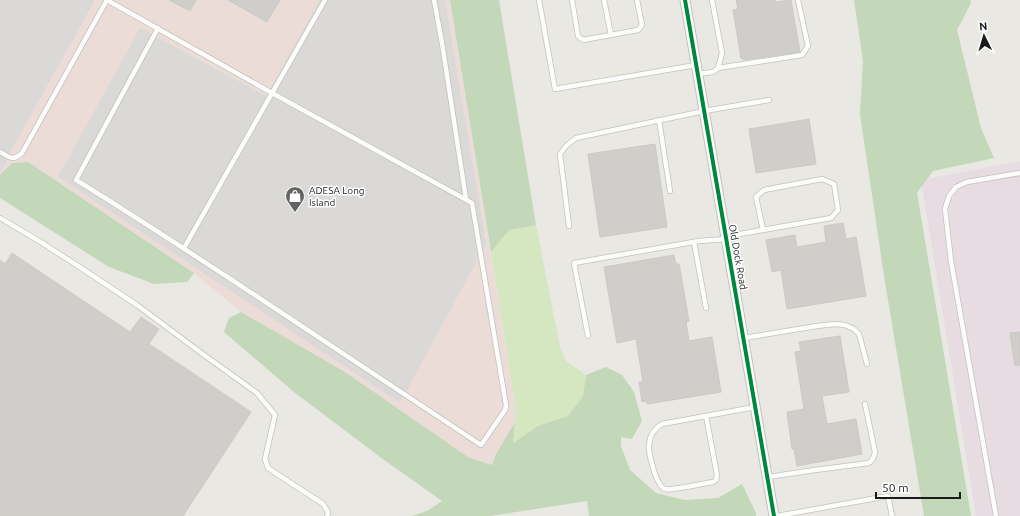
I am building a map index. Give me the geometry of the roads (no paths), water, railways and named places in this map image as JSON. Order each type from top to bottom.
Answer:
[{"type":"street","name":"Old Dock Road","points":[[685,0],[776,516]]},
{"type":"lane","points":[[0,152],[12,158],[17,158],[22,153],[107,0],[158,28],[272,93],[466,199],[472,203],[506,405],[505,410],[481,445],[184,248],[76,180],[158,28]]},
{"type":"lane","points":[[184,248],[325,0]]},
{"type":"lane","points":[[434,0],[466,199]]},
{"type":"lane","points":[[539,0],[555,89],[696,65]]},
{"type":"lane","points":[[572,0],[578,36],[583,40],[638,30],[642,25],[637,0]]},
{"type":"lane","points":[[604,0],[611,35]]},
{"type":"lane","points":[[712,0],[722,53],[718,68]]},
{"type":"lane","points":[[698,74],[713,72],[718,68],[802,55],[808,46],[798,0]]},
{"type":"lane","points":[[569,226],[560,154],[566,146],[576,138],[704,111],[769,100]]},
{"type":"lane","points":[[659,120],[670,191]]},
{"type":"lane","points":[[996,516],[951,261],[945,209],[949,196],[956,187],[967,182],[1020,173]]},
{"type":"lane","points":[[588,336],[574,263],[694,242],[726,238],[831,218],[838,210],[834,184],[822,179],[764,190],[756,198],[763,230]]},
{"type":"lane","points":[[0,218],[57,252],[118,293],[257,393],[275,415],[265,459],[268,468],[323,504],[328,512],[326,516]]},
{"type":"lane","points":[[694,242],[706,308]]},
{"type":"lane","points":[[744,338],[835,324],[845,325],[854,329],[859,334],[867,364]]},
{"type":"lane","points":[[768,477],[869,463],[872,461],[875,452],[865,404]]},
{"type":"lane","points":[[706,416],[717,478],[713,482],[664,489],[658,481],[650,452],[649,444],[656,428],[662,424],[706,416],[756,407]]},
{"type":"lane","points":[[776,516],[805,514],[888,496],[892,516]]},
{"type":"place","name":"ADESA Long Island","points":[[295,213]]}]
